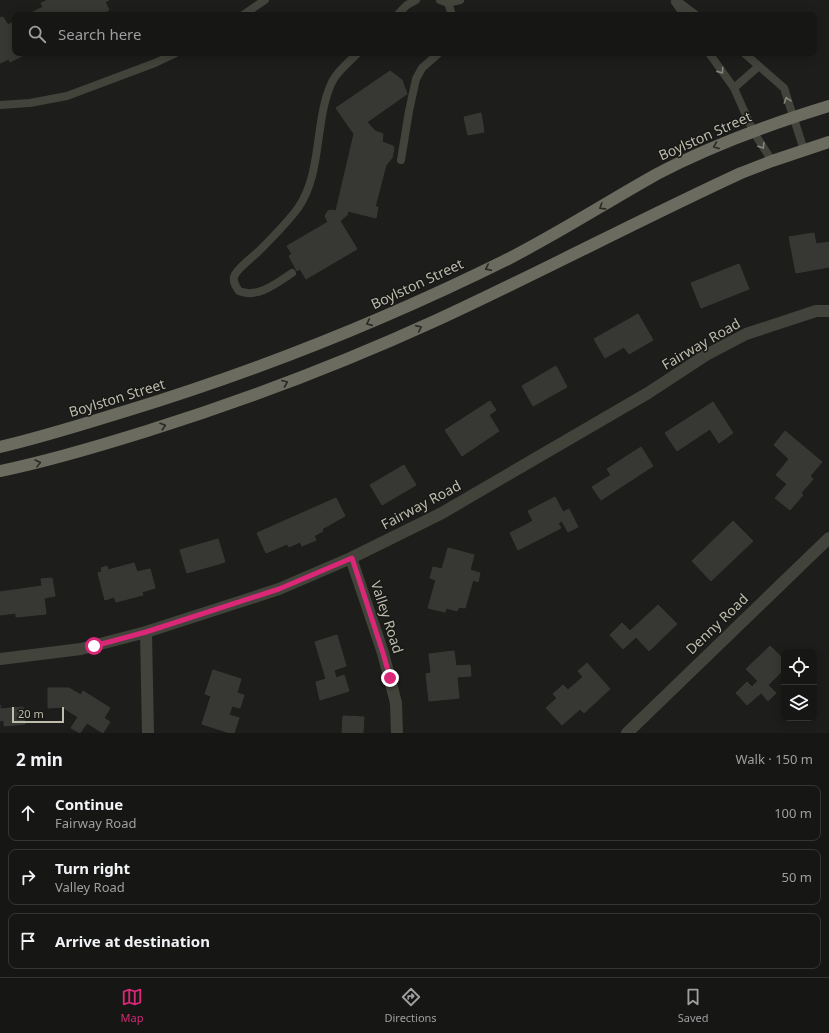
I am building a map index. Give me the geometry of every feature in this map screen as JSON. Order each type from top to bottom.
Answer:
[{"type":"highway","name":"Boylston Street","points":[[0,446],[94,421],[183,393],[244,372],[360,327],[507,259],[564,229],[659,174],[701,153],[753,131],[829,106]]},
{"type":"highway","points":[[0,472],[43,461],[187,418],[322,369],[435,321],[741,173],[829,142]]},
{"type":"street","name":"Fairway Road","points":[[0,659],[81,649],[146,632],[279,589],[352,558],[442,513],[648,393],[706,355],[746,334],[816,311],[829,311]]},
{"type":"street","name":"Denny Road","points":[[627,733],[829,538]]},
{"type":"street","name":"Valley Road","points":[[352,558],[383,653],[396,703],[397,733]]},
{"type":"street","points":[[146,632],[148,733]]},
{"type":"lane","points":[[247,12],[265,0]]},
{"type":"lane","points":[[400,12],[407,5],[416,0]]},
{"type":"lane","points":[[440,0],[449,2],[460,0]]},
{"type":"lane","points":[[675,0],[682,12]]},
{"type":"lane","points":[[675,0],[692,12]]},
{"type":"lane","points":[[449,2],[451,12]]},
{"type":"lane","points":[[0,105],[30,103],[67,96],[170,56]]},
{"type":"lane","points":[[292,273],[268,289],[246,293],[239,291],[234,281],[235,274],[260,250],[301,202],[312,172],[325,101],[332,82],[336,75],[355,56]]},
{"type":"lane","points":[[401,160],[416,79],[422,68],[436,56]]},
{"type":"lane","points":[[711,56],[734,88],[753,131],[772,161]]},
{"type":"lane","points":[[747,56],[784,88],[804,150]]},
{"type":"lane","points":[[734,88],[759,66]]},
{"type":"building","points":[[48,0],[109,0],[105,2],[109,10],[105,12],[33,12],[43,7],[41,3]]},
{"type":"building","points":[[3,17],[8,25],[12,23],[12,56],[22,56],[10,62],[9,59],[0,63],[0,18]]},
{"type":"building","points":[[390,71],[402,80],[407,94],[367,122],[375,131],[383,134],[382,142],[393,146],[394,148],[392,158],[386,165],[375,207],[378,207],[376,218],[348,211],[347,215],[340,221],[357,249],[306,279],[300,269],[297,271],[289,256],[292,254],[287,246],[328,222],[325,216],[328,211],[336,211],[354,134],[336,108]]},
{"type":"building","points":[[481,113],[484,132],[468,135],[464,117]]},
{"type":"building","points":[[814,233],[816,244],[829,242],[829,267],[796,273],[789,237]]},
{"type":"building","points":[[739,264],[749,289],[701,308],[691,283]]},
{"type":"building","points":[[638,314],[653,340],[629,354],[624,347],[605,358],[594,339]]},
{"type":"building","points":[[556,366],[567,387],[533,406],[522,386]]},
{"type":"building","points":[[490,401],[496,410],[489,415],[499,431],[462,456],[445,430]]},
{"type":"building","points":[[713,402],[733,433],[719,443],[710,429],[677,451],[665,433]]},
{"type":"building","points":[[785,431],[822,462],[810,476],[813,479],[801,493],[803,495],[790,510],[775,498],[787,484],[776,475],[789,459],[774,445]]},
{"type":"building","points":[[641,447],[653,466],[601,500],[592,487],[611,475],[607,469]]},
{"type":"building","points":[[404,465],[416,485],[382,505],[370,485]]},
{"type":"building","points":[[555,497],[563,512],[569,509],[578,527],[568,532],[562,521],[558,523],[561,528],[518,550],[510,533],[533,521],[528,511]]},
{"type":"building","points":[[336,498],[345,516],[322,529],[323,531],[314,536],[316,540],[302,546],[300,542],[289,547],[287,544],[266,553],[257,533]]},
{"type":"building","points":[[733,521],[753,541],[711,581],[692,561]]},
{"type":"building","points":[[218,539],[225,562],[187,573],[180,550]]},
{"type":"building","points":[[448,548],[474,555],[470,570],[480,573],[478,582],[473,580],[465,608],[459,607],[457,611],[446,608],[445,612],[428,608],[436,580],[430,578],[433,567],[442,569]]},
{"type":"building","points":[[134,563],[137,572],[150,569],[155,588],[142,592],[143,595],[116,602],[114,597],[105,600],[98,573],[102,572],[101,568],[107,566],[108,570]]},
{"type":"building","points":[[52,578],[55,596],[44,598],[46,614],[16,617],[16,613],[0,615],[0,592],[42,586],[41,579]]},
{"type":"building","points":[[658,605],[677,624],[649,651],[636,637],[623,649],[610,635],[622,623],[630,631]]},
{"type":"building","points":[[337,635],[346,666],[334,670],[336,678],[344,675],[349,691],[320,700],[316,682],[326,679],[315,642]]},
{"type":"building","points":[[770,646],[781,657],[781,672],[768,685],[776,693],[768,701],[761,693],[747,705],[736,693],[747,682],[752,687],[758,681],[746,669]]},
{"type":"building","points":[[454,651],[456,666],[470,665],[471,676],[457,677],[459,698],[429,701],[426,674],[431,673],[429,654]]},
{"type":"building","points":[[587,663],[610,689],[584,713],[580,709],[562,725],[546,708],[557,698],[553,694],[563,685],[568,690],[583,677],[578,671]]},
{"type":"building","points":[[213,670],[241,679],[237,693],[244,695],[240,708],[232,706],[229,715],[239,718],[234,733],[202,724],[211,696],[205,694]]},
{"type":"building","points":[[48,688],[69,688],[81,695],[83,691],[110,708],[104,718],[110,722],[103,733],[87,723],[80,733],[71,728],[78,717],[62,707],[48,708]]},
{"type":"building","points":[[23,707],[25,724],[4,726],[4,720],[0,721],[0,709]]},
{"type":"building","points":[[343,716],[364,717],[363,733],[342,733]]},
{"type":"route","points":[[94,646],[146,632],[279,589],[352,558],[390,678]]}]
